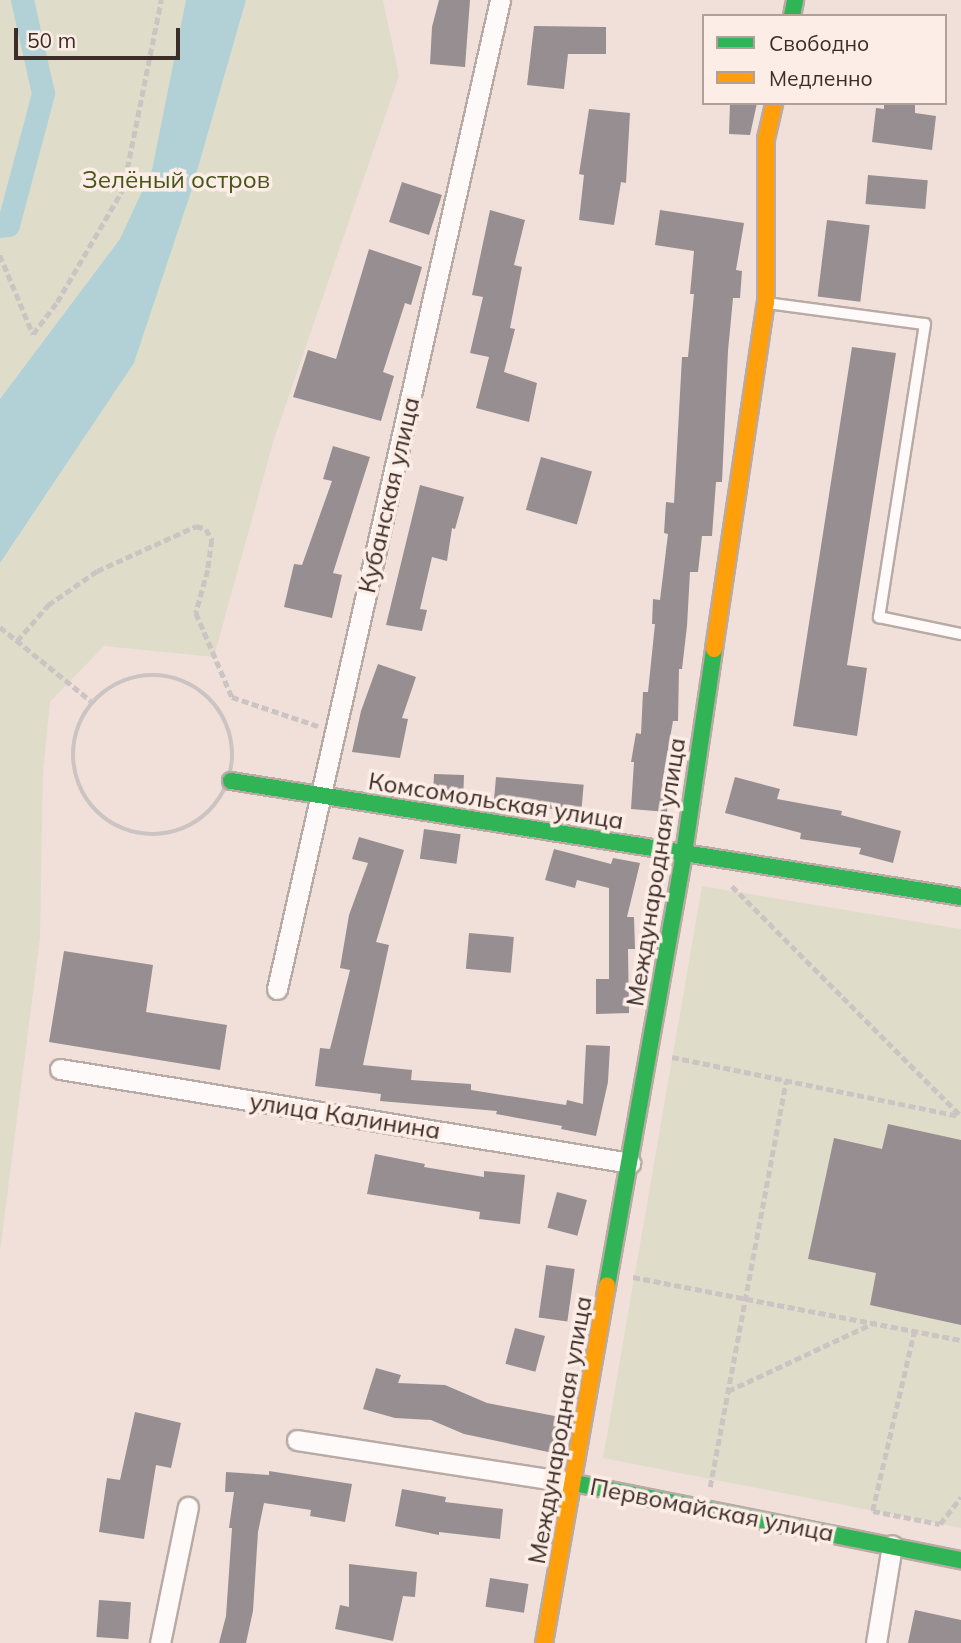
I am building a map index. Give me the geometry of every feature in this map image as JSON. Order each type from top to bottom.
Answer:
[{"type":"main road","name":"Международная улица","points":[[544,1643],[684,853],[766,303],[766,139],[774,105]]},
{"type":"main road","name":"Комсомольская улица","points":[[231,781],[961,897]]},
{"type":"main road","name":"Первомайская улица","points":[[574,1483],[961,1560]]},
{"type":"street","name":"Кубанская улица","points":[[277,989],[500,0]]},
{"type":"street","name":"улица Калинина","points":[[60,1069],[630,1163]]},
{"type":"street","name":"Первомайская улица","points":[[297,1440],[574,1483]]},
{"type":"street","points":[[160,1643],[188,1507]]},
{"type":"street","points":[[876,1643],[892,1545]]},
{"type":"lane","points":[[766,303],[925,324],[879,617],[961,634]]},
{"type":"path","points":[[0,255],[33,334],[57,302],[123,189],[150,67],[161,0]]},
{"type":"path","points":[[17,641],[48,605],[97,571],[196,526],[206,529],[212,540],[208,570],[196,613],[232,697],[336,732]]},
{"type":"path","points":[[0,627],[91,701]]},
{"type":"path","points":[[173,676],[211,698],[233,737],[231,781],[203,820],[159,837],[112,826],[79,792],[72,745],[91,701],[128,677],[173,676]]},
{"type":"path","points":[[731,885],[961,1116]]},
{"type":"path","points":[[672,1058],[961,1116]]},
{"type":"path","points":[[706,1509],[786,1081]]},
{"type":"path","points":[[611,1273],[961,1340]]},
{"type":"path","points":[[727,1391],[876,1322]]},
{"type":"path","points":[[915,1330],[873,1511],[940,1524],[961,1497]]},
{"type":"green space","name":"Зелёный остров","points":[[0,0],[383,0],[399,76],[274,439],[214,657],[104,646],[50,702],[43,773],[40,938],[0,1252]]},
{"type":"green space","points":[[702,886],[961,929],[961,1528],[603,1458]]},
{"type":"water","points":[[186,0],[246,0],[191,192],[134,363],[0,563],[0,399],[120,239],[152,170]]},
{"type":"building","points":[[439,0],[470,0],[465,67],[430,64],[432,27]]},
{"type":"building","points":[[534,26],[606,27],[606,54],[568,54],[564,89],[527,85]]},
{"type":"building","points":[[730,105],[757,105],[750,135],[729,134]]},
{"type":"building","points":[[884,105],[915,105],[915,113],[936,116],[932,150],[872,142],[876,108],[884,109]]},
{"type":"building","points":[[589,109],[630,113],[626,183],[621,182],[614,225],[579,220],[584,175],[579,174]]},
{"type":"building","points":[[868,175],[928,180],[925,209],[865,204]]},
{"type":"building","points":[[402,182],[442,195],[429,235],[389,222]]},
{"type":"building","points":[[490,210],[525,220],[514,265],[522,267],[510,328],[515,329],[504,372],[537,383],[529,422],[476,408],[489,357],[470,353],[483,297],[472,295]]},
{"type":"building","points":[[660,210],[744,223],[736,270],[742,271],[740,298],[733,298],[728,351],[722,482],[716,482],[712,536],[702,536],[698,572],[690,572],[687,626],[682,669],[679,669],[678,721],[673,721],[662,784],[669,785],[667,812],[631,809],[634,762],[631,762],[636,733],[641,734],[643,692],[648,692],[655,624],[652,624],[653,599],[660,600],[668,534],[664,533],[666,502],[674,503],[682,357],[688,357],[694,294],[690,294],[694,251],[655,245]]},
{"type":"building","points":[[827,220],[870,225],[860,302],[818,296]]},
{"type":"building","points":[[369,249],[422,267],[411,305],[405,303],[383,372],[394,376],[381,421],[293,397],[308,350],[336,359]]},
{"type":"building","points":[[852,347],[896,353],[847,665],[867,668],[857,736],[793,726]]},
{"type":"building","points":[[333,446],[370,457],[333,573],[342,575],[332,618],[284,607],[294,564],[302,565],[332,481],[323,479]]},
{"type":"building","points":[[541,457],[592,472],[577,524],[526,510]]},
{"type":"building","points":[[420,485],[464,497],[455,529],[452,528],[447,561],[432,557],[420,609],[427,610],[422,631],[386,625]]},
{"type":"building","points":[[378,664],[416,677],[402,718],[408,719],[400,758],[352,752],[361,711]]},
{"type":"building","points":[[434,774],[464,775],[463,801],[433,796]]},
{"type":"building","points":[[496,777],[584,785],[581,812],[494,804]]},
{"type":"building","points":[[735,777],[780,789],[777,799],[842,811],[841,815],[901,831],[893,863],[859,854],[861,848],[800,839],[801,833],[725,813]]},
{"type":"building","points":[[424,829],[461,834],[456,864],[420,859]]},
{"type":"building","points":[[359,837],[404,850],[376,942],[389,945],[363,1065],[412,1070],[411,1080],[471,1084],[471,1090],[566,1105],[567,1100],[583,1104],[586,1045],[610,1046],[608,1082],[596,1136],[561,1129],[562,1126],[496,1114],[497,1111],[380,1101],[381,1094],[315,1086],[320,1048],[330,1049],[350,970],[340,968],[349,915],[368,863],[352,859]]},
{"type":"building","points":[[554,849],[611,864],[613,858],[640,863],[627,917],[634,917],[635,949],[628,949],[629,1013],[596,1014],[596,979],[609,979],[609,888],[577,880],[575,888],[545,880]]},
{"type":"building","points":[[469,933],[514,937],[511,973],[466,969]]},
{"type":"building","points":[[64,951],[153,965],[146,1012],[227,1025],[220,1070],[49,1042]]},
{"type":"building","points":[[888,1124],[961,1140],[961,1325],[870,1305],[876,1273],[808,1259],[834,1138],[882,1149]]},
{"type":"building","points":[[375,1154],[425,1164],[424,1167],[484,1177],[484,1171],[525,1175],[520,1224],[479,1219],[480,1212],[367,1194]]},
{"type":"building","points":[[557,1192],[587,1200],[577,1236],[547,1228]]},
{"type":"building","points":[[546,1265],[575,1269],[567,1322],[539,1317]]},
{"type":"building","points":[[515,1328],[545,1336],[535,1372],[505,1364]]},
{"type":"building","points":[[376,1368],[401,1375],[398,1383],[445,1385],[487,1403],[560,1417],[553,1453],[464,1434],[431,1420],[395,1418],[363,1409]]},
{"type":"building","points":[[135,1412],[181,1423],[171,1468],[156,1465],[144,1539],[99,1532],[107,1478],[120,1480]]},
{"type":"building","points":[[269,1471],[352,1484],[345,1522],[310,1516],[311,1510],[264,1503],[258,1532],[253,1611],[246,1643],[219,1643],[226,1616],[232,1528],[229,1528],[234,1492],[225,1492],[226,1472],[269,1475]]},
{"type":"building","points":[[402,1489],[446,1497],[445,1502],[503,1509],[500,1539],[439,1532],[439,1535],[395,1526]]},
{"type":"building","points":[[349,1564],[417,1572],[415,1597],[403,1596],[393,1641],[335,1629],[340,1605],[349,1607]]},
{"type":"building","points":[[490,1578],[529,1584],[524,1613],[485,1607]]},
{"type":"building","points":[[99,1600],[131,1602],[128,1639],[96,1637]]},
{"type":"building","points":[[915,1610],[961,1620],[961,1643],[908,1643]]},
{"type":"waterway","points":[[0,226],[8,225],[43,93],[22,0]]},
{"type":"traffic: fast","points":[[792,14],[795,0]]},
{"type":"traffic: fast","points":[[607,1286],[684,853],[714,649]]},
{"type":"traffic: fast","points":[[231,781],[961,897]]},
{"type":"traffic: fast","points":[[574,1483],[961,1560]]},
{"type":"traffic: slow","points":[[714,649],[766,303],[766,139],[774,105]]},
{"type":"traffic: slow","points":[[544,1643],[607,1286]]}]
